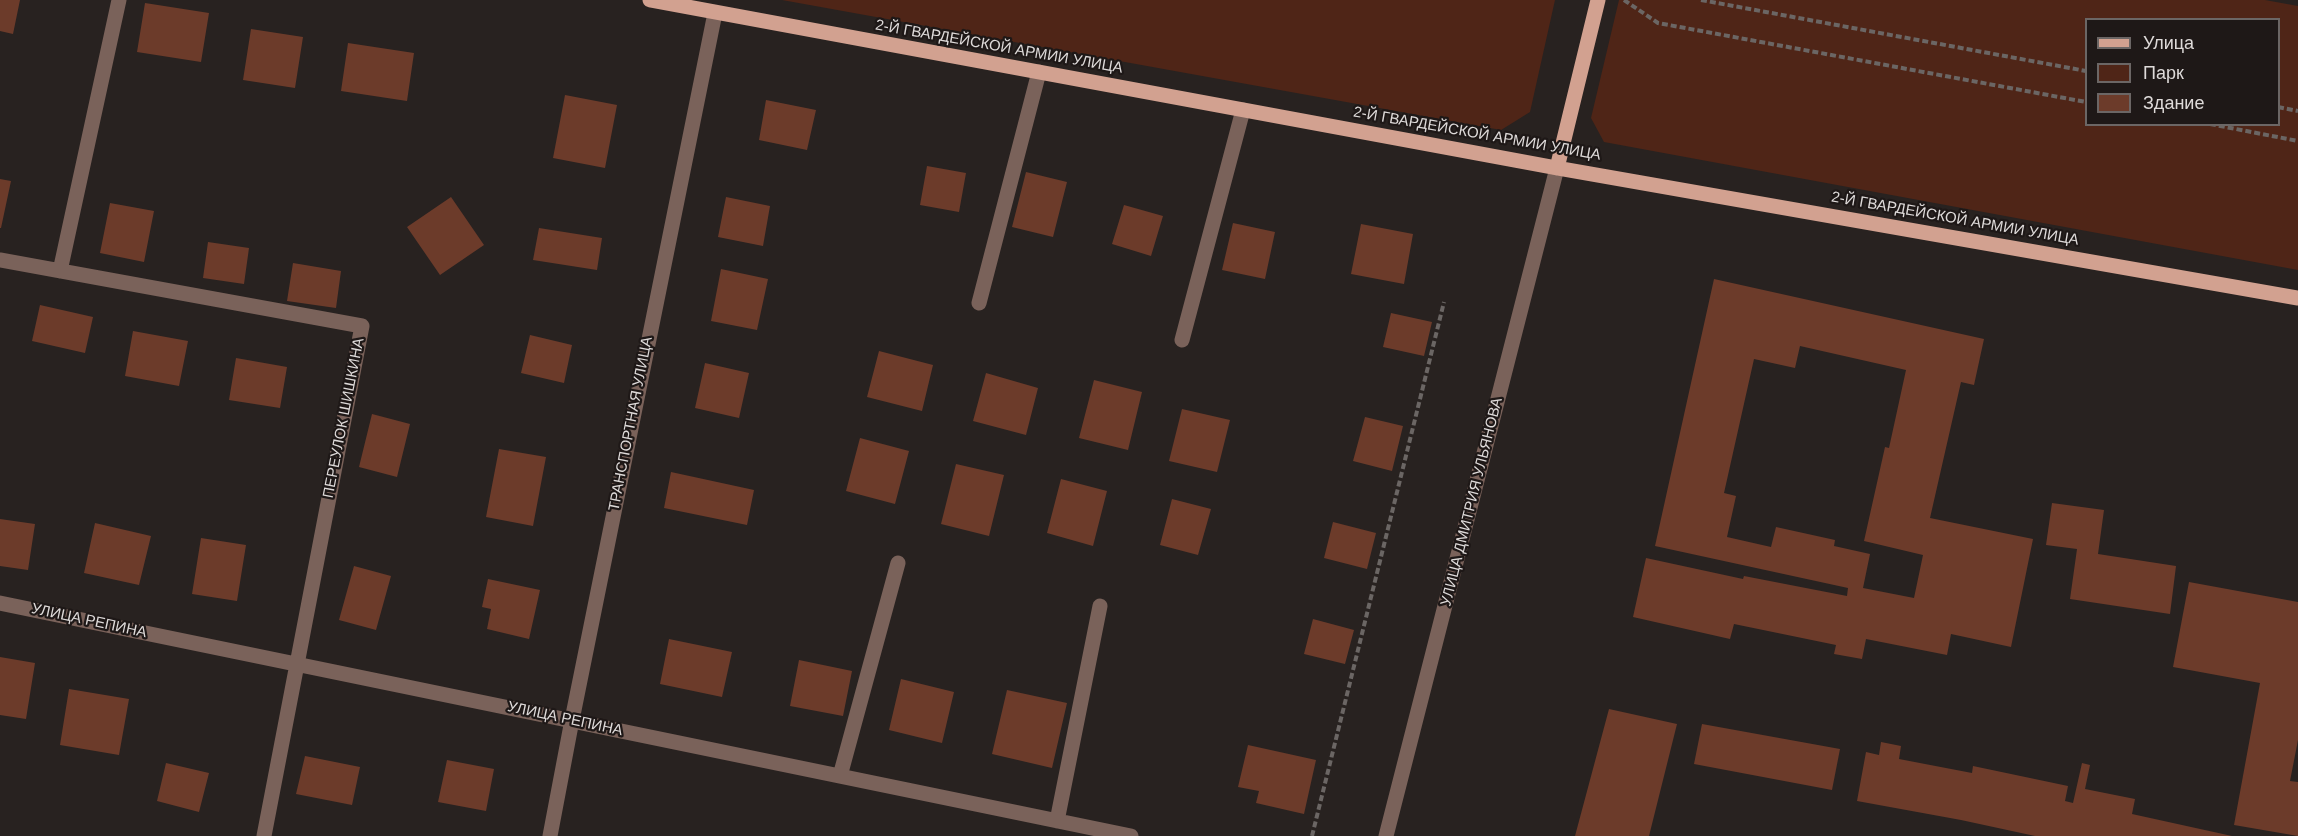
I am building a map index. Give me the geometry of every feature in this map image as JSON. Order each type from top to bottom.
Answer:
[{"type":"main road","name":"2-Й ГВАРДЕЙСКОЙ АРМИИ УЛИЦА","points":[[650,0],[1557,168],[2298,298]]},
{"type":"main road","points":[[1557,168],[1598,0]]},
{"type":"street","points":[[60,271],[119,0]]},
{"type":"street","name":"ТРАНСПОРТНАЯ УЛИЦА","points":[[550,836],[715,13]]},
{"type":"street","points":[[979,303],[1039,72]]},
{"type":"street","points":[[1182,340],[1243,110]]},
{"type":"street","name":"УЛИЦА ДМИТРИЯ УЛЬЯНОВА","points":[[1386,836],[1557,168]]},
{"type":"street","name":"ПЕРЕУЛОК ШИШКИНА","points":[[0,260],[362,326],[264,836]]},
{"type":"street","points":[[840,776],[898,563]]},
{"type":"street","name":"УЛИЦА РЕПИНА","points":[[0,603],[1131,836]]},
{"type":"street","points":[[1057,821],[1100,606]]},
{"type":"path","points":[[1624,0],[1658,23],[2085,102]]},
{"type":"path","points":[[1701,0],[2085,71]]},
{"type":"path","points":[[2280,107],[2298,111]]},
{"type":"path","points":[[2220,126],[2298,141]]},
{"type":"path","points":[[1312,836],[1444,302]]},
{"type":"green space","points":[[782,0],[1555,0],[1530,112],[1501,130]]},
{"type":"green space","points":[[1619,0],[2265,0],[2298,6],[2298,270],[1604,142],[1591,118]]},
{"type":"building","points":[[0,0],[20,0],[13,34],[0,31]]},
{"type":"building","points":[[145,3],[209,13],[201,62],[137,52]]},
{"type":"building","points":[[251,29],[303,37],[295,88],[243,80]]},
{"type":"building","points":[[348,43],[414,53],[407,101],[341,91]]},
{"type":"building","points":[[565,95],[617,105],[605,168],[553,158]]},
{"type":"building","points":[[766,100],[816,110],[807,150],[759,140]]},
{"type":"building","points":[[927,166],[966,173],[959,212],[920,205]]},
{"type":"building","points":[[1026,172],[1067,182],[1053,237],[1012,227]]},
{"type":"building","points":[[0,179],[11,181],[1,228],[0,228]]},
{"type":"building","points":[[451,197],[484,245],[440,275],[407,227]]},
{"type":"building","points":[[726,197],[770,206],[763,246],[718,237]]},
{"type":"building","points":[[110,203],[154,211],[144,262],[100,253]]},
{"type":"building","points":[[1124,205],[1163,216],[1151,256],[1112,244]]},
{"type":"building","points":[[1233,223],[1275,232],[1265,279],[1222,270]]},
{"type":"building","points":[[1361,224],[1413,234],[1404,284],[1351,274]]},
{"type":"building","points":[[539,228],[602,238],[597,270],[533,260]]},
{"type":"building","points":[[208,242],[249,248],[244,284],[203,278]]},
{"type":"building","points":[[293,263],[341,271],[336,308],[287,301]]},
{"type":"building","points":[[721,269],[768,279],[757,330],[711,321]]},
{"type":"building","points":[[1714,279],[1984,339],[1974,385],[1961,382],[1930,518],[2033,539],[2011,647],[1951,634],[1947,655],[1866,639],[1862,659],[1834,654],[1836,645],[1734,624],[1730,639],[1633,617],[1646,558],[1743,579],[1744,576],[1847,596],[1848,588],[1655,546]],"holes":[[[1800,346],[1906,370],[1889,448],[1885,447],[1864,541],[1923,555],[1914,598],[1863,588],[1870,554],[1834,546],[1835,540],[1776,527],[1771,547],[1727,537],[1736,496],[1724,493],[1754,359],[1795,368]]]},
{"type":"building","points":[[40,305],[93,317],[85,353],[32,341]]},
{"type":"building","points":[[1391,313],[1432,322],[1424,356],[1383,347]]},
{"type":"building","points":[[133,331],[188,341],[179,386],[125,376]]},
{"type":"building","points":[[530,335],[572,345],[564,383],[521,373]]},
{"type":"building","points":[[879,351],[933,365],[922,411],[867,397]]},
{"type":"building","points":[[236,358],[287,367],[280,408],[229,400]]},
{"type":"building","points":[[705,363],[749,373],[739,418],[695,408]]},
{"type":"building","points":[[986,373],[1038,388],[1026,435],[973,421]]},
{"type":"building","points":[[1094,380],[1142,392],[1128,450],[1079,438]]},
{"type":"building","points":[[1182,409],[1230,420],[1217,472],[1169,461]]},
{"type":"building","points":[[372,414],[410,424],[397,477],[359,467]]},
{"type":"building","points":[[1365,417],[1403,426],[1392,471],[1353,461]]},
{"type":"building","points":[[860,438],[909,451],[895,504],[846,491]]},
{"type":"building","points":[[499,449],[546,457],[533,526],[486,517]]},
{"type":"building","points":[[956,464],[1004,475],[989,536],[941,524]]},
{"type":"building","points":[[671,472],[754,490],[747,525],[664,508]]},
{"type":"building","points":[[1061,479],[1107,491],[1093,546],[1047,533]]},
{"type":"building","points":[[1172,499],[1211,509],[1198,555],[1160,545]]},
{"type":"building","points":[[2052,503],[2104,510],[2098,554],[2176,566],[2170,614],[2070,599],[2077,549],[2046,545]]},
{"type":"building","points":[[0,519],[35,524],[28,570],[0,566]]},
{"type":"building","points":[[1333,522],[1376,533],[1367,569],[1324,558]]},
{"type":"building","points":[[95,523],[151,536],[139,585],[84,573]]},
{"type":"building","points":[[201,538],[246,545],[237,601],[192,594]]},
{"type":"building","points":[[354,566],[391,576],[376,630],[339,620]]},
{"type":"building","points":[[488,579],[540,590],[529,639],[487,629],[491,609],[482,607]]},
{"type":"building","points":[[2189,582],[2298,602],[2298,740],[2290,781],[2298,782],[2298,836],[2234,825],[2260,683],[2173,667]]},
{"type":"building","points":[[1313,619],[1354,630],[1345,664],[1304,654]]},
{"type":"building","points":[[669,639],[732,652],[722,697],[660,684]]},
{"type":"building","points":[[0,657],[35,663],[26,719],[0,715]]},
{"type":"building","points":[[799,660],[852,671],[843,716],[790,706]]},
{"type":"building","points":[[901,679],[954,692],[942,743],[889,730]]},
{"type":"building","points":[[69,689],[129,699],[119,755],[60,745]]},
{"type":"building","points":[[1007,690],[1067,703],[1052,768],[992,754]]},
{"type":"building","points":[[1609,709],[1677,724],[1649,836],[1575,836]]},
{"type":"building","points":[[1702,724],[1840,749],[1832,790],[1694,764]]},
{"type":"building","points":[[1881,742],[1901,746],[1899,759],[1972,773],[1973,766],[2068,786],[2065,801],[2073,803],[2082,763],[2090,765],[2085,789],[2135,799],[2132,814],[2232,836],[2035,836],[1857,801],[1866,752],[1879,755]]},
{"type":"building","points":[[1248,745],[1316,760],[1304,814],[1256,803],[1259,791],[1238,787]]},
{"type":"building","points":[[305,756],[360,767],[352,805],[296,794]]},
{"type":"building","points":[[447,760],[494,769],[486,811],[438,802]]},
{"type":"building","points":[[166,763],[209,773],[199,812],[157,801]]}]
